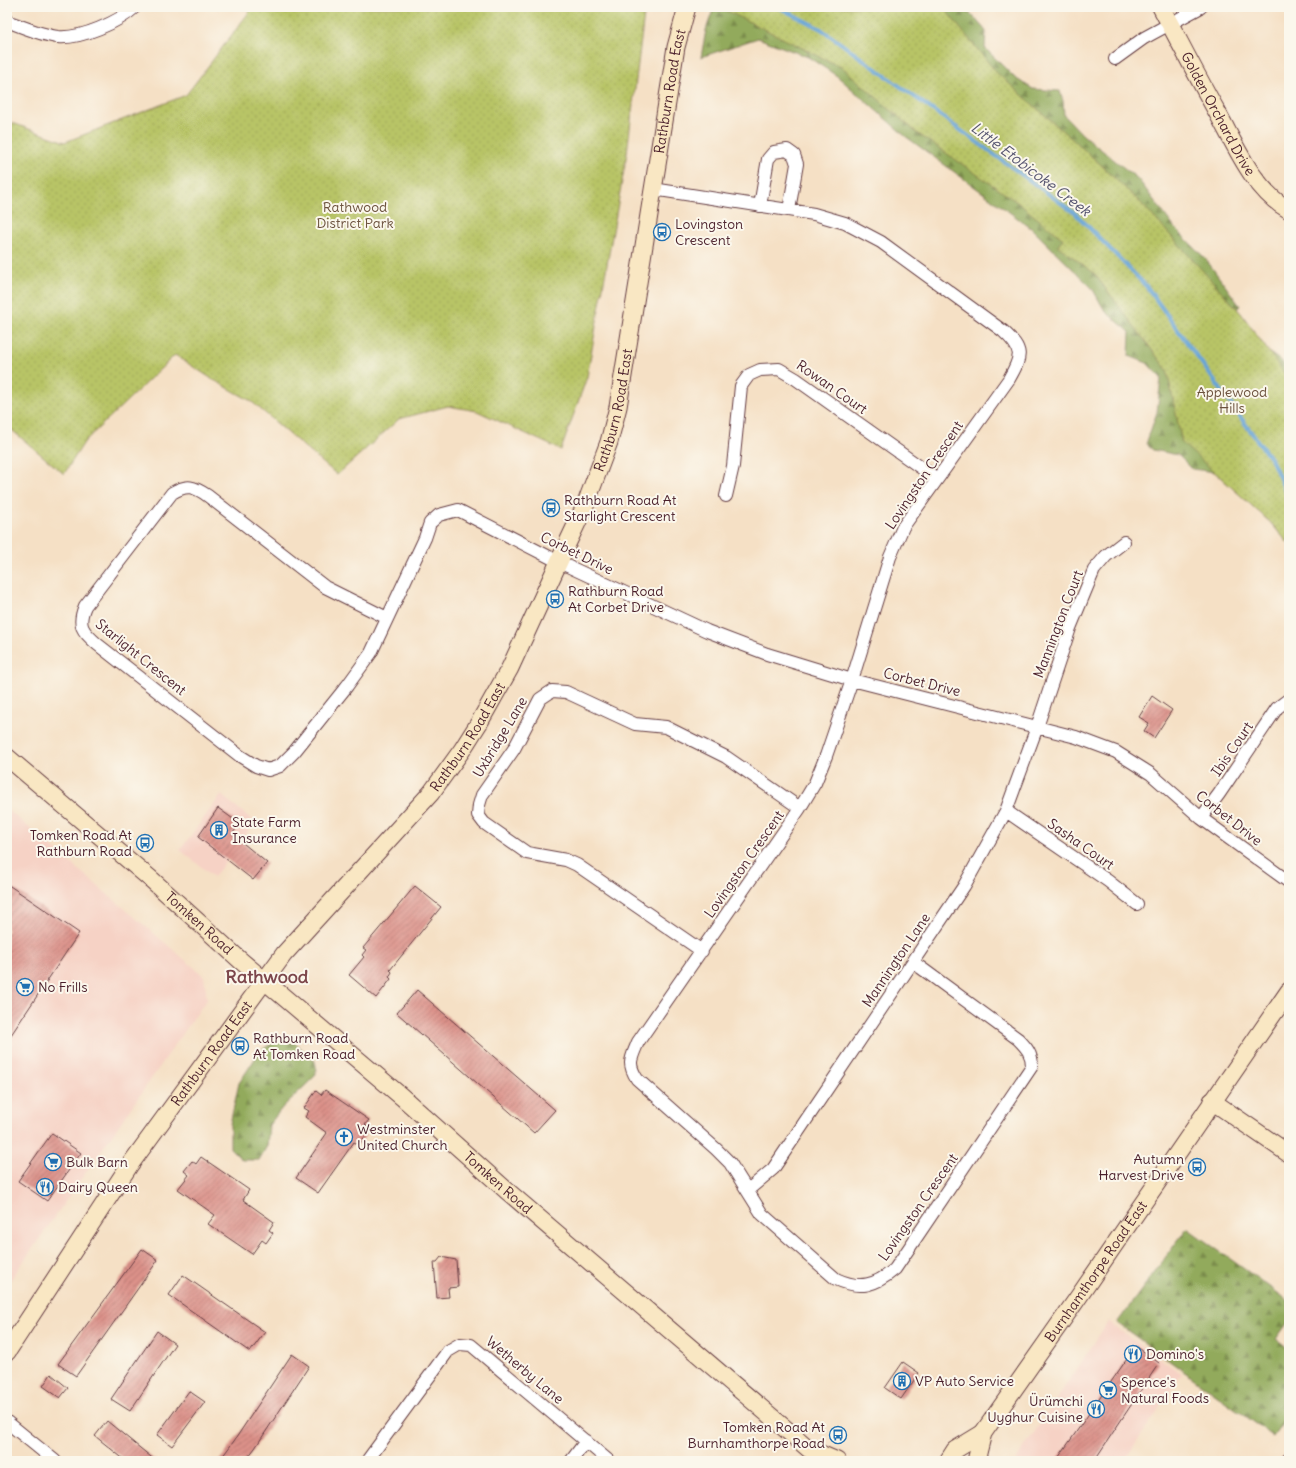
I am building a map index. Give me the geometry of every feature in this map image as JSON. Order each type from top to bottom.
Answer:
[{"type":"street","points":[[7,21],[40,33],[59,37],[81,34],[108,24],[126,15],[136,7]]},
{"type":"street","name":"Rathburn Road East","points":[[7,1352],[129,1166],[264,980],[284,954],[430,793],[462,750],[510,668],[584,506],[609,442],[616,414],[676,47],[688,7]]},
{"type":"street","name":"Golden Orchard Drive","points":[[1161,7],[1244,162],[1262,188],[1282,206],[1289,210]]},
{"type":"street","points":[[1115,59],[1144,38],[1201,7]]},
{"type":"street","points":[[760,206],[768,159],[778,150],[787,150],[794,155],[797,164],[789,210]]},
{"type":"street","name":"Lovingston Crescent","points":[[653,189],[789,210],[830,218],[870,234],[1015,342],[1020,352],[1019,362],[1009,379],[904,527],[890,557],[852,680],[815,783],[800,808],[638,1042],[630,1060],[631,1070],[637,1079],[730,1163],[762,1214],[836,1279],[848,1284],[872,1284],[885,1278],[895,1269],[1024,1080],[1032,1066],[1032,1058],[1028,1049],[1018,1039],[913,962]]},
{"type":"street","name":"Rowan Court","points":[[726,496],[733,466],[741,386],[749,375],[760,370],[779,369],[796,379],[937,479]]},
{"type":"street","name":"Starlight Crescent","points":[[387,618],[325,587],[203,492],[190,486],[182,487],[172,493],[85,606],[81,616],[81,626],[85,634],[97,644],[240,756],[256,766],[268,770],[280,766],[289,756],[347,686],[371,653],[425,538],[430,523],[439,514],[458,510],[525,544]]},
{"type":"street","name":"Mannington Court","points":[[1037,727],[1070,628],[1094,570],[1106,556],[1124,542]]},
{"type":"street","name":"Corbet Drive","points":[[525,544],[559,562],[707,631],[767,654],[852,680],[1076,737],[1116,752],[1151,774],[1201,818],[1289,882]]},
{"type":"street","name":"Uxbridge Lane","points":[[702,951],[577,865],[566,860],[526,852],[484,824],[478,815],[482,795],[514,749],[540,699],[552,691],[566,692],[635,724],[666,727],[726,757],[800,808]]},
{"type":"street","name":"Ibis Court","points":[[1201,818],[1277,708],[1289,699]]},
{"type":"street","name":"Mannington Lane","points":[[748,1190],[773,1169],[964,886],[1006,811],[1037,727]]},
{"type":"street","name":"Tomken Road","points":[[7,757],[152,880],[240,960],[402,1097],[506,1190],[813,1455],[837,1461]]},
{"type":"street","name":"Sasha Court","points":[[1006,811],[1108,881],[1137,904]]},
{"type":"street","name":"Burnhamthorpe Road East","points":[[976,1461],[983,1432],[1075,1302],[1289,991]]},
{"type":"street","points":[[1212,1101],[1289,1154]]},
{"type":"street","name":"Wetherby Lane","points":[[367,1461],[438,1367],[448,1351],[460,1344],[471,1345],[609,1461]]},
{"type":"street","points":[[7,1422],[55,1461]]},
{"type":"street","name":"Burnhamthorpe Road East","points":[[948,1461],[955,1450],[983,1432]]},
{"type":"street","points":[[571,1461],[586,1441]]},
{"type":"shaded area","points":[[221,795],[255,822],[214,877],[180,850]]},
{"type":"shaded area","points":[[7,809],[204,976],[207,999],[7,1285]]},
{"type":"shaded area","points":[[1108,1322],[1182,1374],[1124,1461],[1015,1461]]},
{"type":"green space","name":"Rathwood District Park","points":[[253,7],[645,7],[627,153],[587,377],[561,450],[477,411],[448,406],[399,419],[337,475],[251,401],[212,379],[175,355],[85,441],[64,474],[7,426],[7,121],[65,142],[186,95]]},
{"type":"green space","name":"Applewood Hills","points":[[714,7],[952,7],[971,14],[986,31],[985,48],[1015,78],[1033,89],[1060,91],[1063,101],[1064,115],[1083,135],[1138,179],[1174,227],[1205,258],[1240,306],[1234,312],[1241,332],[1289,367],[1289,544],[1270,522],[1215,472],[1192,469],[1178,455],[1153,450],[1146,444],[1157,412],[1161,378],[1147,363],[1129,356],[1130,332],[1105,311],[1092,288],[1031,228],[905,136],[837,76],[808,57],[758,38],[701,57],[706,30]]},
{"type":"green space","name":"Applewood Hills","points":[[719,7],[943,7],[996,72],[1099,163],[1142,204],[1241,313],[1289,380],[1289,544],[1270,522],[1182,443],[1167,370],[1094,273],[1058,246],[1063,239],[1017,202],[917,133],[843,68]]},
{"type":"green space","points":[[279,1039],[295,1043],[315,1061],[316,1075],[282,1108],[269,1125],[267,1146],[259,1160],[242,1160],[230,1148],[230,1124],[239,1083],[260,1051]]},
{"type":"green space","points":[[1187,1228],[1289,1301],[1289,1321],[1276,1339],[1289,1349],[1289,1413],[1273,1436],[1117,1323]]},
{"type":"building","points":[[1152,696],[1172,710],[1154,738],[1144,731],[1149,723],[1139,717]]},
{"type":"building","points":[[218,808],[240,824],[232,834],[267,863],[253,880],[198,837]]},
{"type":"building","name":"No Frills","points":[[7,884],[79,933],[7,1041]]},
{"type":"building","points":[[415,886],[441,907],[390,970],[392,972],[389,977],[391,979],[376,998],[349,975],[364,957],[362,955],[366,950],[363,948]]},
{"type":"building","points":[[417,990],[555,1110],[534,1133],[397,1013]]},
{"type":"building","name":"Westminster United Church","points":[[325,1090],[369,1120],[365,1125],[370,1129],[359,1145],[354,1142],[318,1193],[296,1178],[327,1133],[305,1117],[309,1111],[304,1108],[316,1091],[321,1095]]},
{"type":"building","points":[[52,1133],[81,1153],[47,1201],[18,1181]]},
{"type":"building","points":[[201,1157],[249,1190],[243,1200],[274,1222],[269,1230],[273,1233],[266,1243],[262,1240],[252,1254],[208,1224],[215,1215],[178,1189],[189,1175],[184,1171],[192,1161],[196,1164]]},
{"type":"building","points":[[142,1249],[158,1260],[76,1376],[58,1364]]},
{"type":"building","points":[[441,1257],[456,1260],[458,1287],[448,1288],[449,1297],[437,1298],[434,1262],[437,1262]]},
{"type":"building","points":[[183,1275],[265,1332],[250,1352],[169,1295]]},
{"type":"building","points":[[157,1331],[175,1344],[130,1411],[111,1399]]},
{"type":"building","points":[[1136,1346],[1159,1363],[1094,1461],[1056,1461]]},
{"type":"building","points":[[292,1354],[309,1366],[255,1448],[245,1461],[219,1461],[234,1441]]},
{"type":"building","name":"VP Auto Service","points":[[903,1362],[919,1373],[901,1399],[885,1388]]},
{"type":"building","points":[[51,1374],[68,1388],[60,1398],[43,1386]]},
{"type":"building","points":[[189,1391],[205,1402],[172,1446],[157,1435]]},
{"type":"building","points":[[107,1421],[156,1461],[126,1461],[95,1436]]},
{"type":"waterway","name":"Little Etobicoke Creek","points":[[778,7],[821,29],[1076,214],[1147,287],[1272,461],[1289,499]]},
{"type":"place","name":"Lovingston Crescent","points":[[662,232]]},
{"type":"place","name":"Rathburn Road At Starlight Crescent","points":[[551,508]]},
{"type":"place","name":"Rathburn Road At Corbet Drive","points":[[555,599]]},
{"type":"place","name":"State Farm Insurance","points":[[219,830]]},
{"type":"place","name":"Tomken Road At Rathburn Road","points":[[145,843]]},
{"type":"place","name":"No Frills","points":[[25,987]]},
{"type":"place","name":"Rathburn Road At Tomken Road","points":[[240,1046]]},
{"type":"place","name":"Westminster United Church","points":[[344,1137]]},
{"type":"place","name":"Bulk Barn","points":[[53,1162]]},
{"type":"place","name":"Autumn Harvest Drive","points":[[1197,1167]]},
{"type":"place","name":"Dairy Queen","points":[[45,1187]]},
{"type":"place","name":"Domino's","points":[[1133,1354]]},
{"type":"place","name":"VP Auto Service","points":[[902,1381]]},
{"type":"place","name":"Spence's Natural Foods","points":[[1108,1390]]},
{"type":"place","name":"Ürümchi Uyghur Cuisine","points":[[1096,1409]]},
{"type":"place","name":"Tomken Road At Burnhamthorpe Road","points":[[838,1435]]},
{"type":"district","name":"Rathwood","points":[[267,976]]}]
